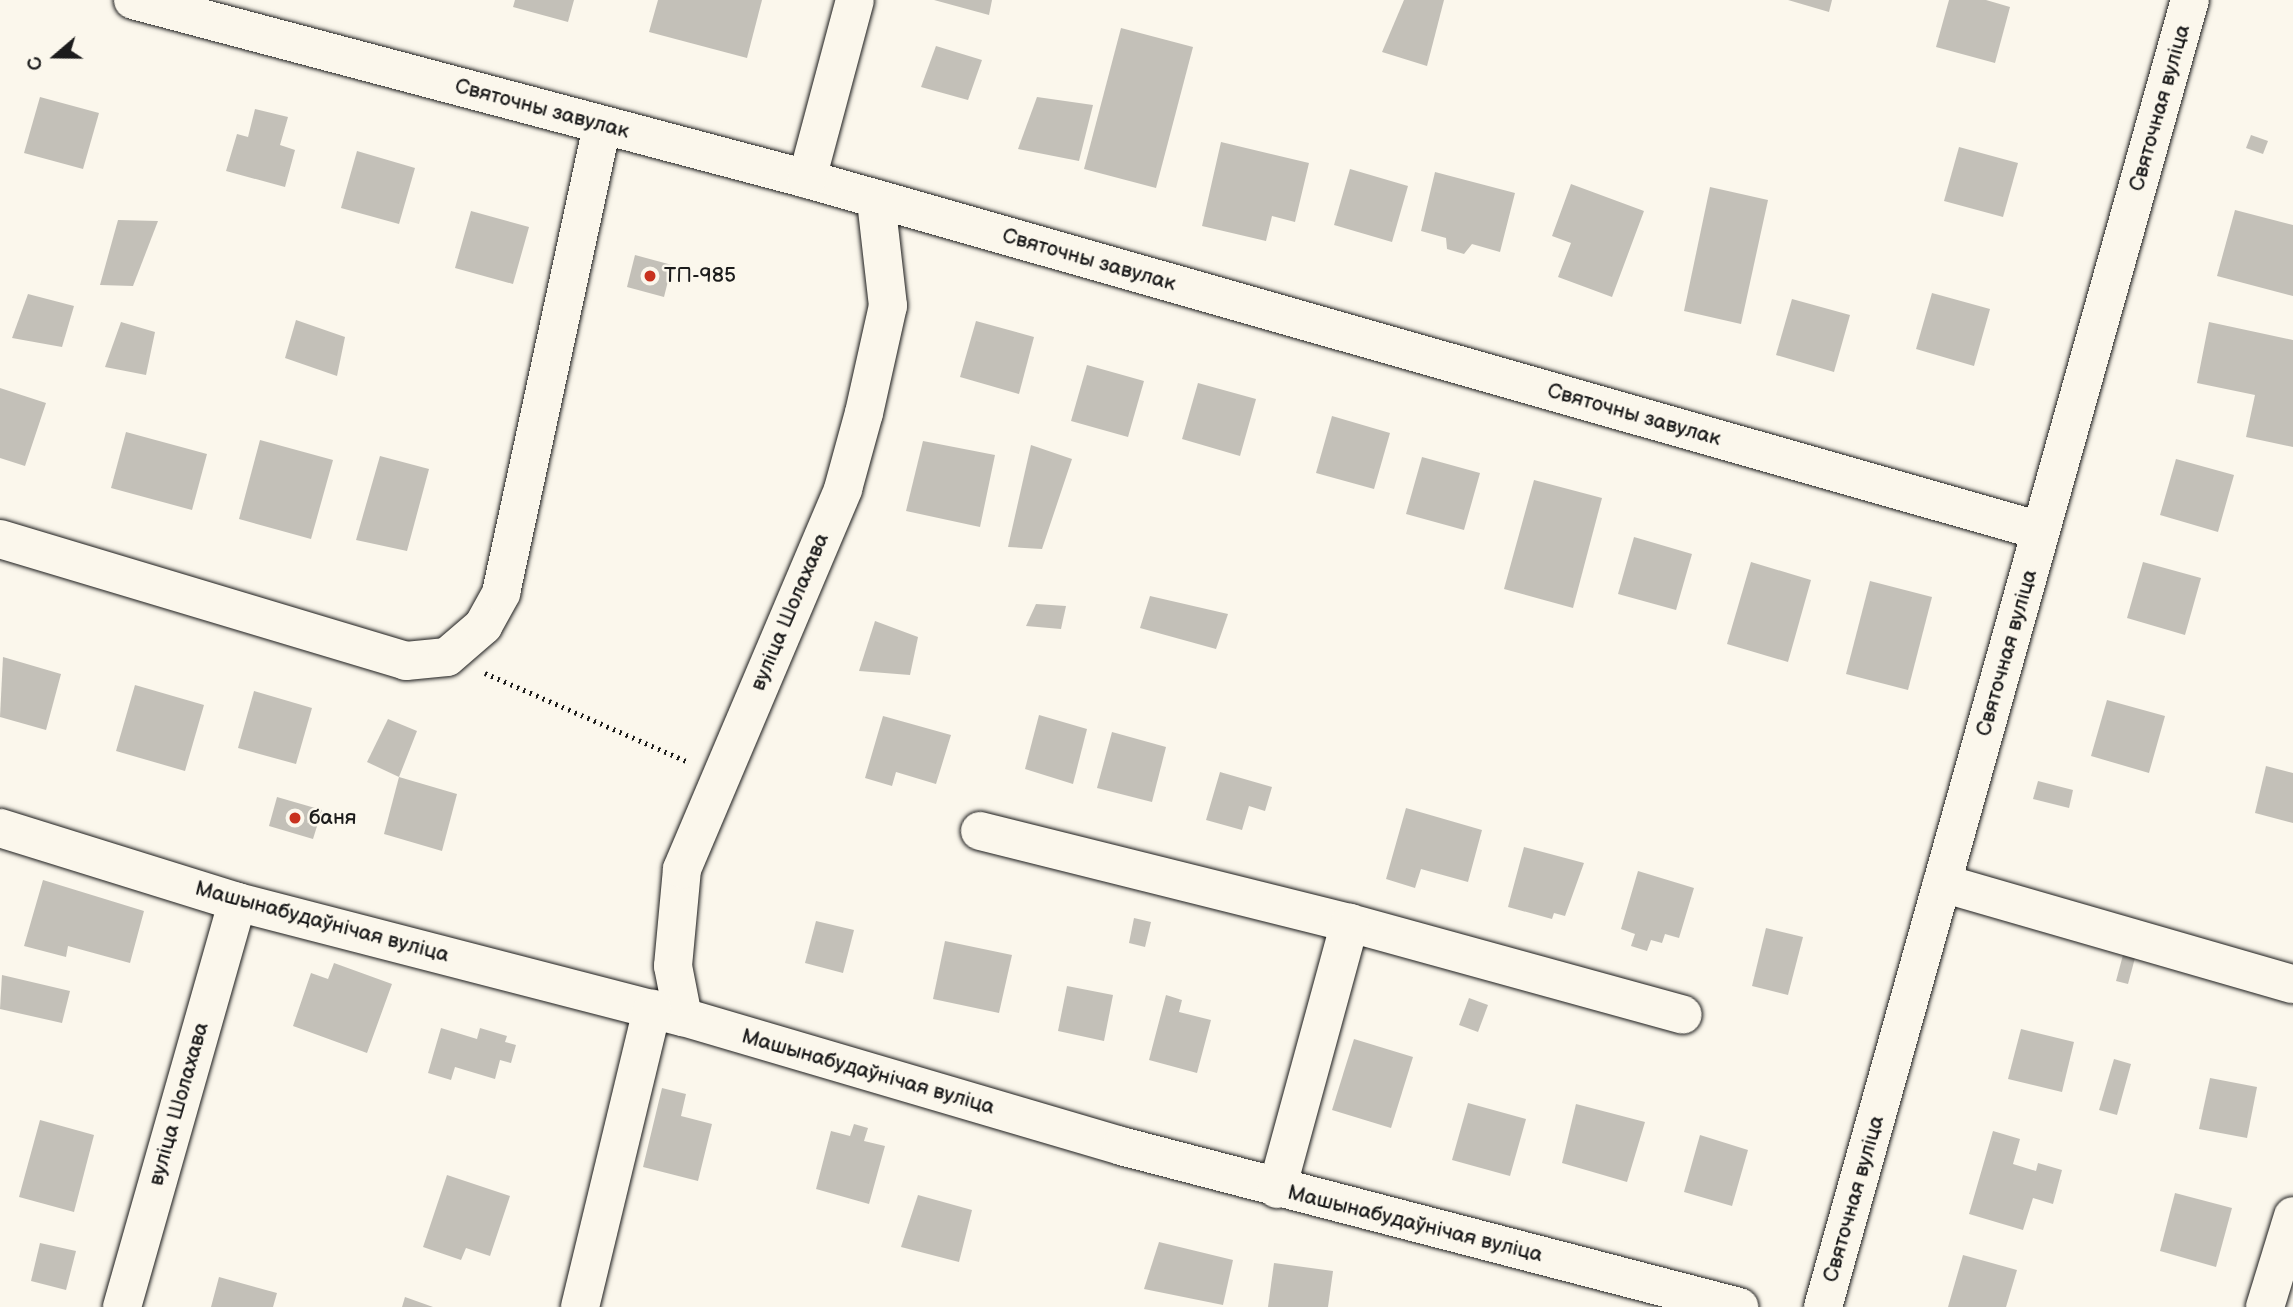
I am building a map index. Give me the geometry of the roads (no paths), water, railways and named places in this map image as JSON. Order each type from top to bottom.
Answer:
[{"type":"street","name":"Святочны завулак","points":[[133,0],[807,180],[2041,531]]},
{"type":"street","points":[[807,180],[855,0]]},
{"type":"street","name":"Святочная вуліца","points":[[1823,1307],[2190,0]]},
{"type":"street","points":[[0,538],[406,662],[447,657],[483,626],[501,593],[602,125]]},
{"type":"street","name":"вуліца Шолахава","points":[[580,1307],[668,1013],[682,869],[719,774],[843,489],[864,414],[888,306],[876,200]]},
{"type":"street","name":"Машынабудаўнічая вуліца","points":[[0,828],[237,902],[668,1013],[1277,1189],[1739,1307]]},
{"type":"street","points":[[980,831],[1349,923],[1683,1015]]},
{"type":"street","points":[[1942,883],[2293,984]]},
{"type":"street","name":"вуліца Шолахава","points":[[122,1307],[237,902]]},
{"type":"street","points":[[1277,1189],[1349,923]]},
{"type":"street","points":[[2265,1307],[2293,1216]]},
{"type":"place","name":"ТП-985","points":[[650,276]]},
{"type":"place","name":"баня","points":[[295,818]]}]
